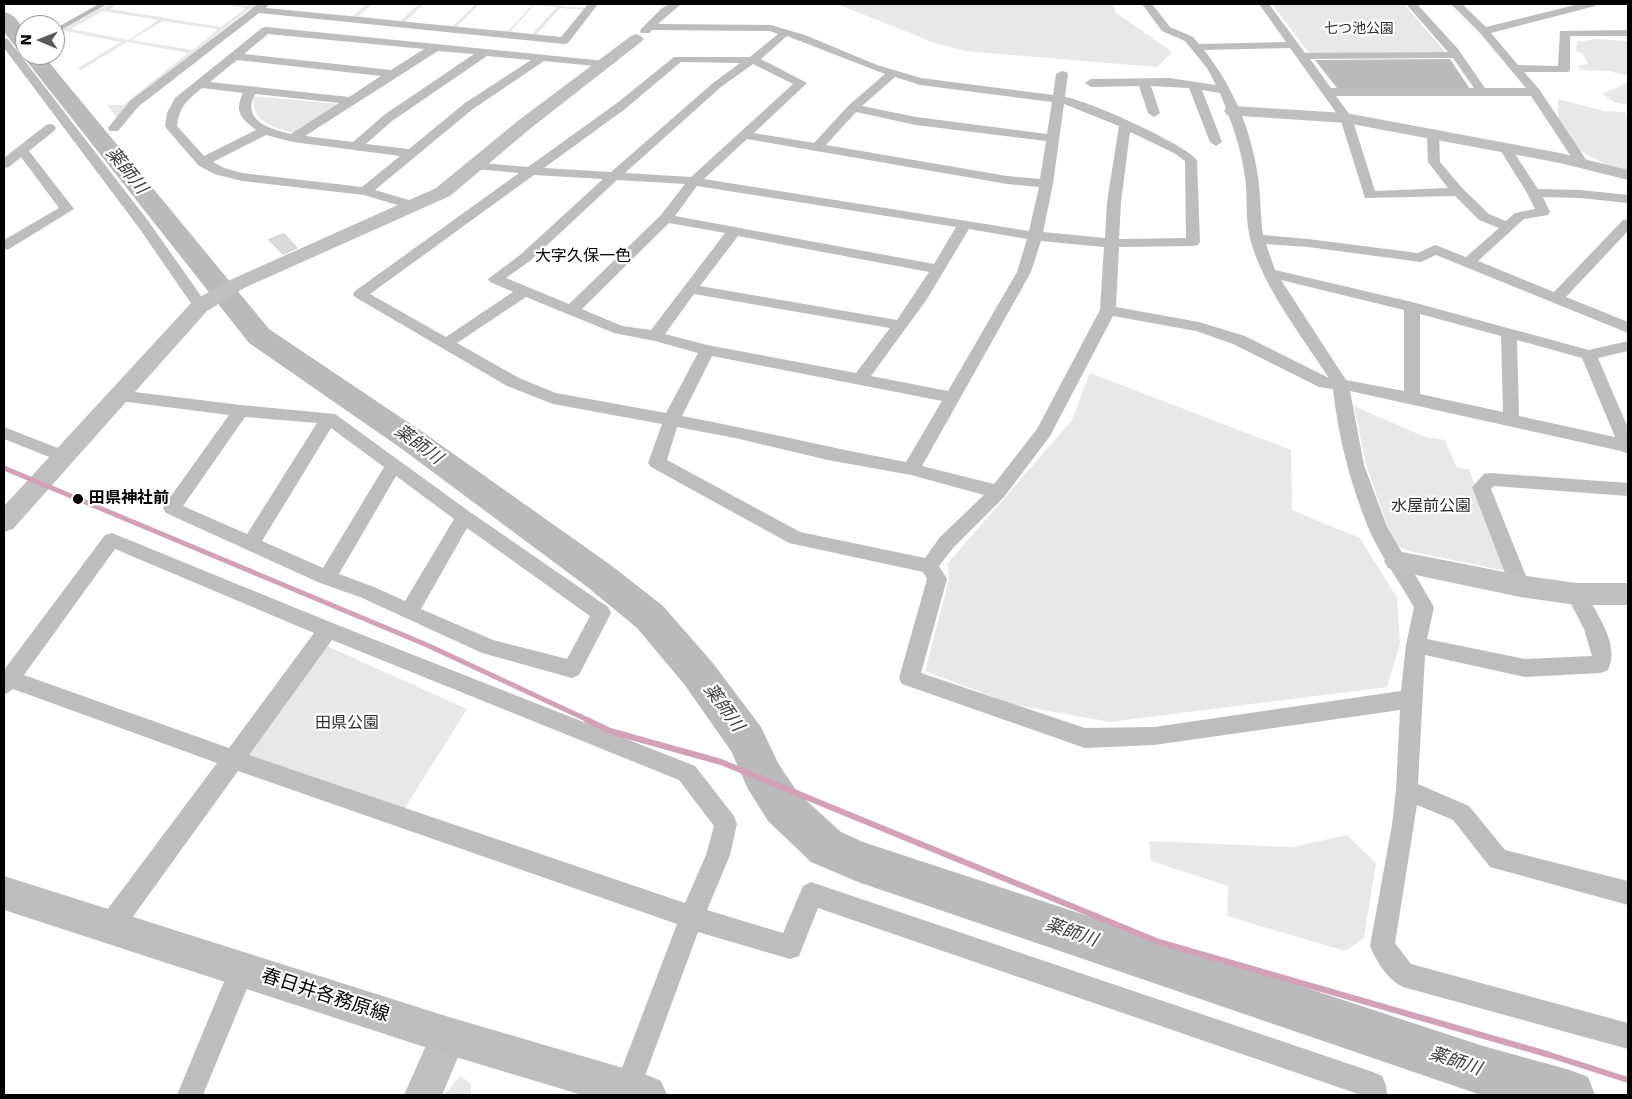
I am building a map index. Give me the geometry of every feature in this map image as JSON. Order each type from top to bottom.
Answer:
[{"type":"main road","name":"春日井各務原線","points":[[4,893],[449,1036],[637,1092]]},
{"type":"street","points":[[114,128],[134,104],[260,7],[564,40],[593,4]]},
{"type":"street","points":[[4,522],[200,306],[237,284],[443,192],[530,120],[636,39],[676,4]]},
{"type":"street","points":[[1147,4],[1166,29],[1189,39],[1212,67],[1225,90],[1246,144],[1252,179],[1253,216],[1257,239],[1269,273],[1341,384],[1344,412],[1355,465],[1378,528],[1424,607],[1416,645],[1403,825],[1382,946],[1404,974],[1628,1036]]},
{"type":"street","points":[[1264,4],[1346,118],[1370,195],[1458,192]]},
{"type":"street","points":[[1412,4],[1457,55],[1482,92]]},
{"type":"street","points":[[1456,4],[1484,31],[1535,92],[1583,164]]},
{"type":"street","points":[[1484,31],[1529,14],[1591,4]]},
{"type":"street","points":[[475,165],[533,171],[694,181],[1035,236],[1112,243],[1194,242],[1191,160],[1179,150],[1086,106],[1058,98],[938,84],[912,79],[873,67],[801,37],[763,27],[650,27]]},
{"type":"street","points":[[414,206],[364,191],[242,177],[219,171],[203,162],[172,126],[173,113],[179,101],[198,84],[266,30],[437,46],[540,59],[605,64]]},
{"type":"street","points":[[786,32],[753,60],[717,86],[614,176],[525,258],[494,279],[619,330],[655,336],[706,350],[952,397]]},
{"type":"street","points":[[1515,68],[1564,70],[1564,33],[1628,33]]},
{"type":"street","points":[[4,41],[138,217],[200,306]]},
{"type":"street","points":[[1195,47],[1294,44]]},
{"type":"street","points":[[293,138],[353,101],[390,74],[437,46]]},
{"type":"street","points":[[358,145],[388,118],[485,52]]},
{"type":"street","points":[[1302,56],[1457,55]]},
{"type":"street","points":[[235,56],[390,74]]},
{"type":"street","points":[[364,191],[469,106],[540,59]]},
{"type":"street","points":[[572,310],[666,218],[694,181],[801,83],[753,60],[678,59],[621,106],[360,294],[513,382],[553,398],[735,432],[828,454],[911,469],[998,492]]},
{"type":"street","points":[[817,148],[853,108],[894,72]]},
{"type":"street","points":[[911,469],[1024,272],[1035,236],[1046,184],[1062,74]]},
{"type":"street","points":[[1091,83],[1169,82],[1225,90]]},
{"type":"street","points":[[1144,83],[1154,113]]},
{"type":"street","points":[[198,84],[353,101]]},
{"type":"street","points":[[1194,86],[1216,142]]},
{"type":"street","points":[[250,91],[244,103],[247,117],[264,131],[293,138],[410,153]]},
{"type":"street","points":[[1328,92],[1535,92]]},
{"type":"street","points":[[853,108],[916,120],[1052,138]]},
{"type":"street","points":[[1233,112],[1346,118],[1505,148],[1628,175]]},
{"type":"street","points":[[929,566],[947,542],[998,492],[1044,432],[1108,310],[1114,202],[1125,124]]},
{"type":"street","points":[[4,164],[50,128]]},
{"type":"street","points":[[203,162],[264,131]]},
{"type":"street","points":[[1433,134],[1434,162],[1458,192],[1484,217],[1507,226]]},
{"type":"street","points":[[744,135],[1007,180],[1046,184]]},
{"type":"street","points":[[1469,262],[1520,216],[1543,212],[1505,148]]},
{"type":"street","points":[[4,246],[67,209],[22,150]]},
{"type":"street","points":[[1534,194],[1580,194],[1628,199]]},
{"type":"street","points":[[666,218],[937,269]]},
{"type":"street","points":[[1556,299],[1628,223]]},
{"type":"street","points":[[860,380],[920,299],[965,224]]},
{"type":"street","points":[[655,336],[734,231]]},
{"type":"street","points":[[1257,239],[1308,243],[1422,258],[1435,249],[1628,328]]},
{"type":"street","points":[[1269,273],[1412,307],[1589,355],[1628,346]]},
{"type":"street","points":[[690,289],[815,309],[899,325]]},
{"type":"street","points":[[448,343],[523,292]]},
{"type":"street","points":[[1412,307],[1412,398]]},
{"type":"street","points":[[1108,310],[1199,327],[1239,340],[1325,383],[1341,384],[1412,398],[1628,447]]},
{"type":"street","points":[[1509,333],[1511,419]]},
{"type":"street","points":[[706,350],[671,421],[657,463],[796,538],[929,566],[937,579],[909,678],[1084,738],[1154,736],[1411,699]]},
{"type":"street","points":[[1589,355],[1628,447]]},
{"type":"street","points":[[118,396],[329,418],[464,517],[601,613],[572,670],[489,648],[367,592],[326,578],[172,508],[241,410]]},
{"type":"street","points":[[250,543],[329,418]]},
{"type":"street","points":[[4,433],[62,456]]},
{"type":"street","points":[[326,578],[394,466]]},
{"type":"street","points":[[1520,586],[1481,487],[1490,479],[1628,490]]},
{"type":"street","points":[[409,612],[464,517]]},
{"type":"street","points":[[637,1092],[692,916],[718,855],[726,824],[687,773],[328,630],[112,540],[7,682],[692,916],[732,931],[790,947],[811,894],[1373,1085],[1374,1095]]},
{"type":"street","points":[[1397,561],[1520,586],[1576,594],[1628,594]]},
{"type":"street","points":[[1416,645],[1525,668],[1601,664],[1603,656],[1600,645],[1576,594]]},
{"type":"street","points":[[110,927],[328,630]]},
{"type":"street","points":[[1407,790],[1461,813],[1498,860],[1628,893]]},
{"type":"street","points":[[190,1095],[242,969]]},
{"type":"street","points":[[423,1095],[449,1036]]},
{"type":"green space","points":[[109,4],[118,4],[110,9],[221,27],[246,8],[221,4],[247,6],[250,4],[269,4],[265,8],[352,16],[367,4],[373,4],[358,16],[400,21],[419,4],[423,4],[405,22],[453,26],[476,4],[479,4],[457,27],[504,31],[510,29],[533,4],[562,4],[560,6],[586,8],[589,4],[593,4],[564,41],[249,9],[159,80],[117,118],[107,105],[123,105],[188,53],[127,42],[81,70],[78,68],[121,42],[65,31],[65,28]],"holes":[[[534,5],[557,7],[532,34],[513,32],[512,30]],[[560,8],[584,10],[562,37],[536,35]],[[103,11],[158,20],[129,40],[71,29]],[[163,21],[217,29],[217,30],[193,50],[131,40]]]},
{"type":"green space","points":[[824,4],[1114,4],[1115,12],[1172,52],[1157,67],[965,51],[935,43],[842,6]]},
{"type":"green space","name":"七つ池公園","points":[[1272,4],[1404,4],[1446,53],[1310,54]]},
{"type":"green space","points":[[1596,39],[1628,41],[1628,76],[1610,71],[1580,70],[1578,66],[1588,64],[1583,54],[1576,51],[1577,42]]},
{"type":"green space","points":[[1628,82],[1628,105],[1614,102],[1602,94]]},
{"type":"green space","points":[[254,96],[339,104],[293,133],[278,129],[265,122],[256,112]]},
{"type":"green space","points":[[1558,99],[1604,111],[1625,112],[1628,124],[1628,170],[1615,169],[1580,151],[1558,119]]},
{"type":"green space","points":[[1090,373],[1291,450],[1292,510],[1360,538],[1397,598],[1400,644],[1387,687],[1110,722],[1015,705],[925,671],[949,579],[948,563],[1072,420]]},
{"type":"green space","name":"水屋前公園","points":[[1354,406],[1425,437],[1445,440],[1457,468],[1469,469],[1506,568],[1504,570],[1409,551],[1398,546],[1391,537],[1366,465]]},
{"type":"green space","name":"田県公園","points":[[327,646],[467,709],[403,811],[247,754]]},
{"type":"green space","points":[[1347,835],[1376,863],[1364,938],[1345,951],[1227,916],[1228,886],[1151,861],[1149,841],[1293,847]]},
{"type":"green space","points":[[460,1076],[471,1084],[471,1095],[444,1095]]},
{"type":"shaded area","points":[[1450,59],[1470,89],[1337,88],[1315,60]]},
{"type":"building","points":[[284,234],[297,248],[283,254],[269,240]]},
{"type":"waterway","points":[[65,25],[103,4]]},
{"type":"waterway","name":"薬師川","points":[[4,18],[15,33]]},
{"type":"waterway","name":"薬師川","points":[[40,65],[259,336],[413,441],[599,576],[650,617],[698,673],[747,740],[763,776],[783,807],[826,847],[858,861],[1483,1071],[1570,1095]]},
{"type":"transit line","points":[[4,468],[427,645],[610,731],[721,762],[1159,942],[1550,1055],[1628,1080]]},
{"type":"place","name":"田県神社前","points":[[78,499]]},
{"type":"district","name":"大字久保一色","points":[[583,257]]}]
